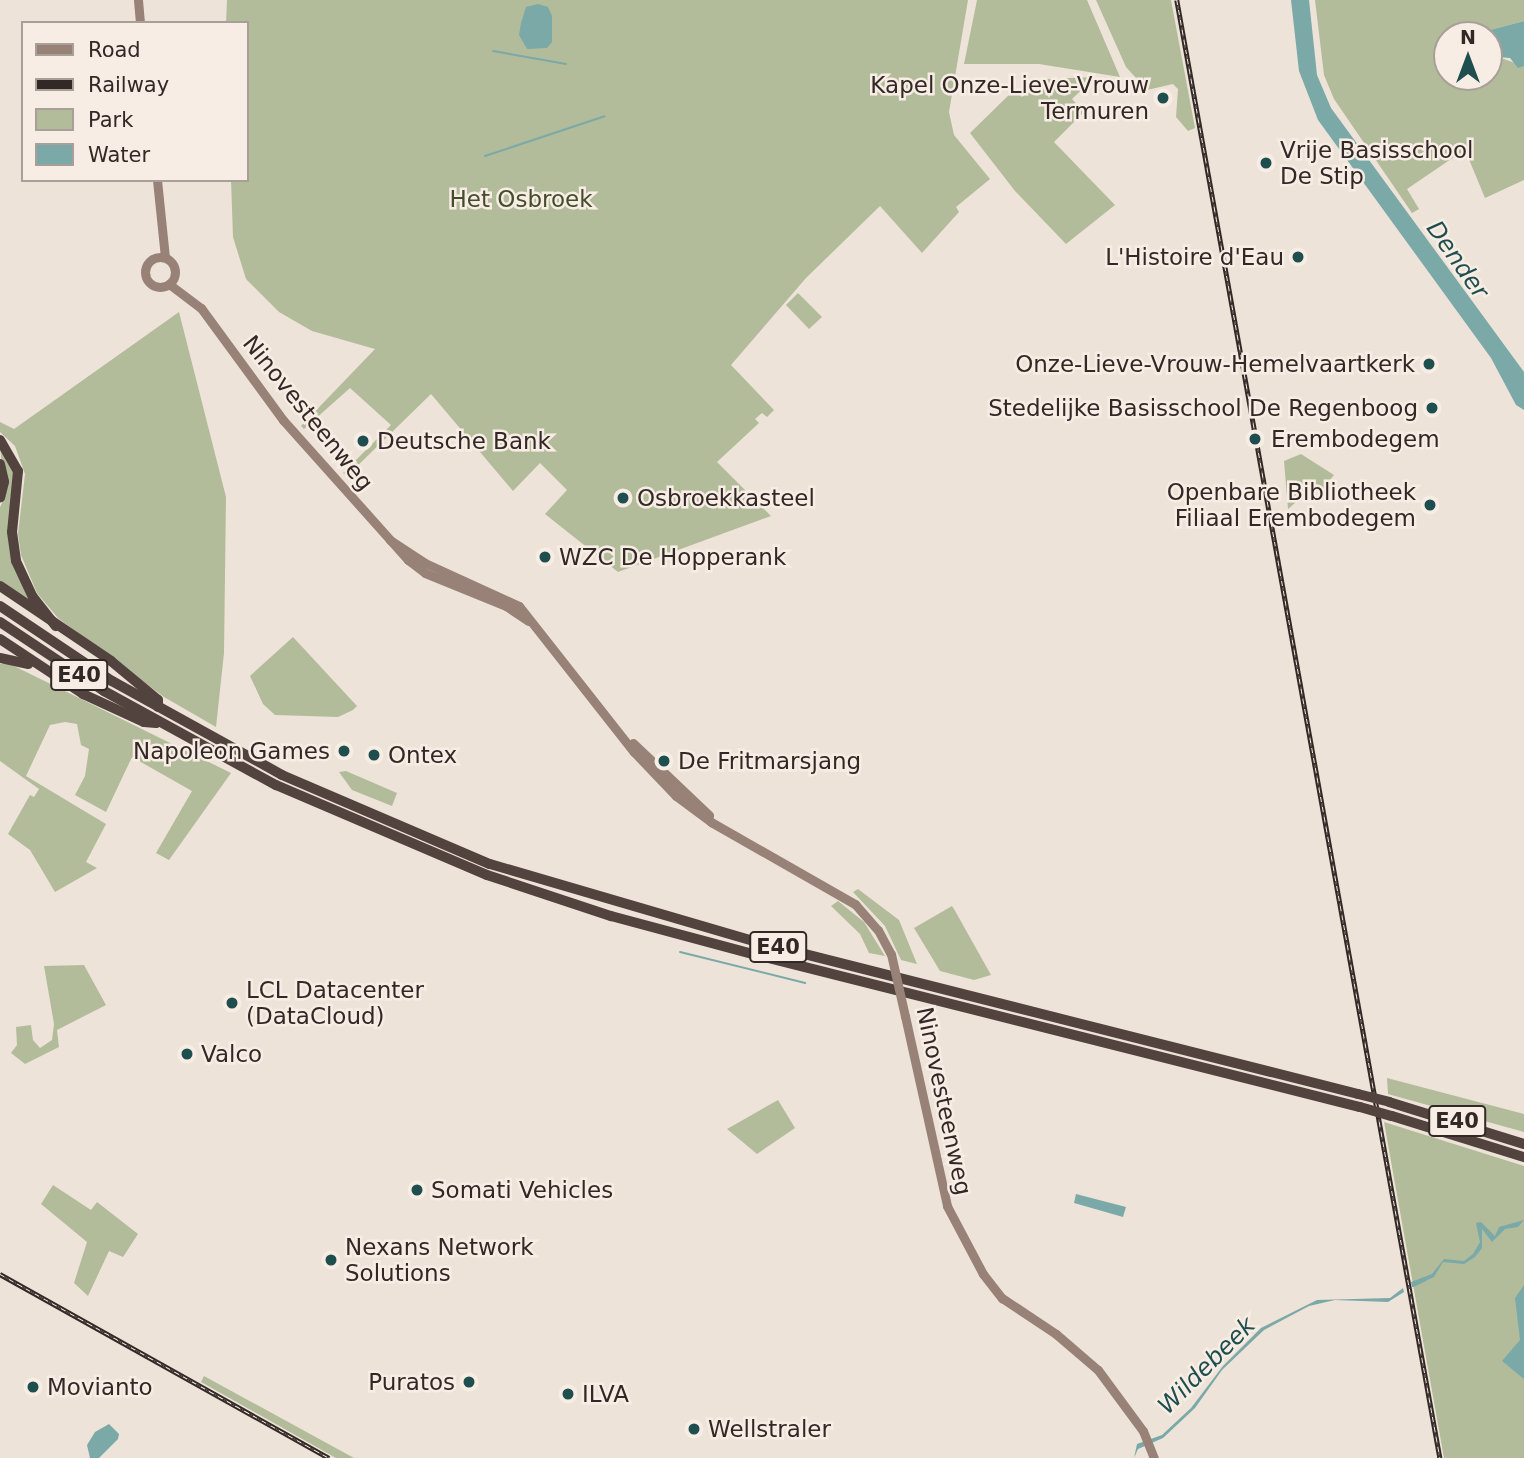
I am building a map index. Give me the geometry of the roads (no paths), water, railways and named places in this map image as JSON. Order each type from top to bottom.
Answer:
[{"type":"highway","points":[[0,440],[18,471],[12,533],[16,561],[33,597],[56,626]]},
{"type":"highway","points":[[0,464],[4,482],[0,498]]},
{"type":"highway","points":[[0,586],[111,661],[158,700],[158,708]]},
{"type":"highway","name":"E40","points":[[0,606],[158,708],[282,775],[503,869],[757,942],[1389,1102],[1524,1144]]},
{"type":"highway","name":"E40","points":[[0,622],[160,723],[276,785],[381,834],[487,876],[611,916],[1360,1107],[1524,1157]]},
{"type":"highway","points":[[0,639],[107,706],[144,722],[160,723]]},
{"type":"highway","points":[[0,658],[44,669]]},
{"type":"main road","points":[[138,0],[140,21]]},
{"type":"main road","points":[[156,182],[161,258]]},
{"type":"main road","points":[[161,258],[175,268],[172,280],[156,286],[148,280],[147,266],[161,258]]},
{"type":"main road","name":"Ninovesteenweg","points":[[172,280],[201,308],[283,420],[390,540],[425,573],[506,606],[540,632],[665,786],[717,824],[855,904],[878,930],[891,954],[947,1206],[983,1274],[1002,1298],[1090,1361],[1148,1441],[1154,1458]]},
{"type":"water","points":[[1291,0],[1309,0],[1317,75],[1331,108],[1524,372],[1524,410],[1516,405],[1491,358],[1318,120],[1299,71]]},
{"type":"water","points":[[538,4],[548,7],[552,16],[552,42],[547,48],[527,49],[519,35],[521,23],[526,7]]},
{"type":"water","points":[[1524,21],[1524,66],[1518,68],[1510,58],[1503,57],[1503,27]]},
{"type":"water","points":[[1076,1194],[1126,1207],[1123,1217],[1074,1203]]},
{"type":"water","points":[[1524,1220],[1518,1227],[1505,1229],[1492,1242],[1482,1229],[1482,1248],[1475,1257],[1464,1264],[1443,1262],[1434,1277],[1412,1287],[1411,1282],[1432,1274],[1444,1259],[1464,1261],[1473,1254],[1480,1242],[1476,1223],[1481,1222],[1495,1236],[1499,1227]]},
{"type":"water","points":[[1524,1285],[1524,1379],[1502,1361],[1520,1340],[1515,1298]]},
{"type":"water","points":[[1403,1288],[1404,1292],[1388,1302],[1335,1300],[1309,1306],[1264,1330],[1222,1370],[1195,1408],[1163,1438],[1138,1449],[1134,1458],[1137,1444],[1162,1435],[1191,1408],[1223,1366],[1261,1328],[1317,1300],[1390,1298]]},
{"type":"water","points":[[109,1424],[119,1434],[118,1439],[99,1458],[90,1458],[87,1445],[95,1432]]},
{"type":"waterway","points":[[493,51],[566,64]]},
{"type":"waterway","points":[[485,156],[605,116]]},
{"type":"waterway","points":[[680,952],[805,983]]},
{"type":"waterway","name":"Wildebeek","points":[[1413,1286],[1426,1280]]},
{"type":"railway","points":[[1177,0],[1440,1458]]},
{"type":"railway","points":[[0,1274],[329,1458]]},
{"type":"place","name":"Kapel Onze-Lieve-Vrouw Termuren","points":[[1163,98]]},
{"type":"place","name":"Vrije Basisschool De Stip","points":[[1266,163]]},
{"type":"place","name":"L'Histoire d'Eau","points":[[1298,257]]},
{"type":"place","name":"Onze-Lieve-Vrouw-Hemelvaartkerk","points":[[1429,364]]},
{"type":"place","name":"Stedelijke Basisschool De Regenboog","points":[[1432,408]]},
{"type":"place","name":"Erembodegem","points":[[1255,439]]},
{"type":"place","name":"Deutsche Bank","points":[[363,441]]},
{"type":"place","name":"Osbroekkasteel","points":[[623,498]]},
{"type":"place","name":"Openbare Bibliotheek Filiaal Erembodegem","points":[[1430,505]]},
{"type":"place","name":"WZC De Hopperank","points":[[545,557]]},
{"type":"place","name":"Napoleon Games","points":[[344,751]]},
{"type":"place","name":"Ontex","points":[[374,755]]},
{"type":"place","name":"De Fritmarsjang","points":[[664,761]]},
{"type":"place","name":"LCL Datacenter (DataCloud)","points":[[232,1003]]},
{"type":"place","name":"Valco","points":[[187,1054]]},
{"type":"place","name":"Somati Vehicles","points":[[417,1190]]},
{"type":"place","name":"Nexans Network Solutions","points":[[331,1260]]},
{"type":"place","name":"Puratos","points":[[469,1382]]},
{"type":"place","name":"Movianto","points":[[33,1387]]},
{"type":"place","name":"ILVA","points":[[568,1394]]},
{"type":"place","name":"Wellstraler","points":[[694,1429]]},
{"type":"park label","name":"Het Osbroek","points":[[521,199]]},
{"type":"water label","name":"Dender","points":[[1457,260]]}]
